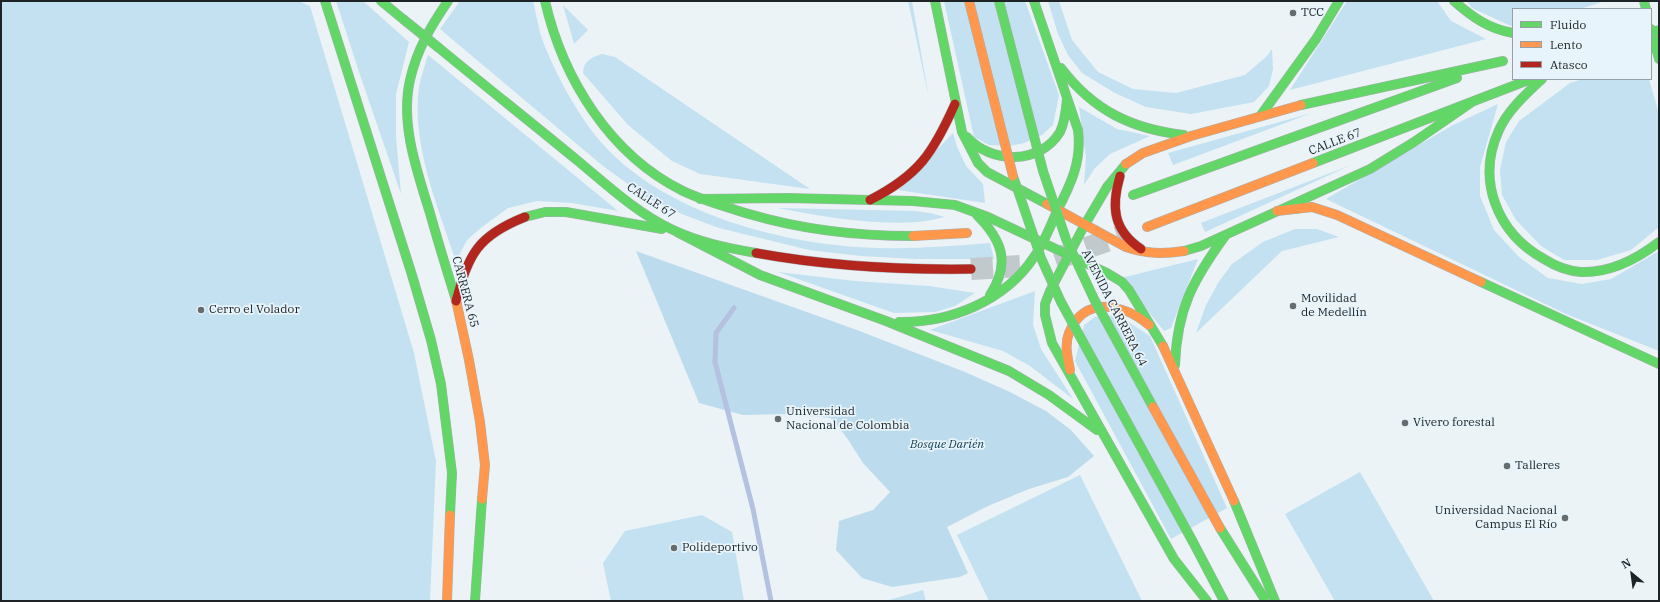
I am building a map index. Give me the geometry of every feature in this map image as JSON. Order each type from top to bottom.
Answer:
[{"type":"main road","points":[[325,1],[412,275],[431,340],[441,384],[452,473],[446,601]]},
{"type":"main road","name":"CALLE 67","points":[[381,1],[620,195],[678,232],[717,245],[745,252],[835,265],[890,269],[971,269]]},
{"type":"main road","name":"CARRERA 65","points":[[448,1],[429,29],[417,56],[410,81],[408,107],[410,136],[415,164],[456,301],[470,366],[485,465],[475,601]]},
{"type":"main road","name":"CALLE 67","points":[[545,1],[551,26],[565,63],[594,114],[611,135],[638,162],[667,182],[700,199],[788,225],[827,232],[867,235],[968,234]]},
{"type":"main road","points":[[935,1],[955,104],[962,132],[970,151],[978,163],[987,172],[1084,226],[1126,247],[1153,254],[1173,254],[1186,251],[1227,234],[1370,168],[1414,142],[1472,102]]},
{"type":"main road","points":[[969,1],[1013,178],[1041,258],[1061,302],[1224,601]]},
{"type":"main road","name":"AVENIDA CARRERA 64","points":[[999,1],[1044,171],[1066,239],[1094,299],[1220,528],[1265,601]]},
{"type":"main road","points":[[886,321],[906,323],[942,320],[975,306],[1010,283],[1034,258],[1073,180],[1080,156],[1078,130],[1034,1]]},
{"type":"main road","points":[[1261,115],[1316,39],[1339,1]]},
{"type":"main road","points":[[1454,1],[1474,19],[1501,31],[1512,33]]},
{"type":"main road","points":[[1644,1],[1649,8]]},
{"type":"main road","points":[[1652,33],[1659,58]]},
{"type":"main road","points":[[1051,52],[1074,85],[1106,111],[1150,131],[1191,136]]},
{"type":"main road","name":"CALLE 67","points":[[1133,195],[1512,58]]},
{"type":"main road","points":[[1207,601],[1174,559],[1052,343],[1044,315],[1046,304],[1050,291],[1084,226],[1107,187],[1127,163],[1143,153],[1191,136],[1318,100],[1503,61]]},
{"type":"main road","name":"CALLE 67","points":[[1147,227],[1528,80]]},
{"type":"main road","points":[[1541,80],[1508,115],[1499,130],[1493,146],[1490,162],[1492,195],[1497,211],[1505,225],[1520,243],[1540,258],[1565,270],[1582,272],[1604,270],[1629,261],[1659,242]]},
{"type":"main road","points":[[962,132],[973,144],[1000,158],[1017,157],[1030,154],[1052,143],[1057,136],[1064,123],[1067,98]]},
{"type":"main road","points":[[867,201],[887,192],[901,183],[922,165],[941,136],[955,104]]},
{"type":"main road","points":[[1127,163],[1117,186],[1114,199],[1115,213],[1119,226],[1126,237],[1137,246],[1153,254]]},
{"type":"main road","points":[[700,199],[787,198],[934,202],[955,205],[972,210],[1107,273],[1122,282],[1136,298],[1160,338],[1245,526],[1275,601]]},
{"type":"main road","points":[[1277,211],[1312,207],[1337,214],[1659,364]]},
{"type":"main road","points":[[972,210],[991,231],[1002,254],[1003,268],[1001,277],[996,288],[987,299]]},
{"type":"main road","points":[[456,301],[464,272],[473,253],[484,240],[512,222],[527,216],[545,212],[566,212],[678,232],[760,275],[886,321],[1009,371],[1049,395],[1104,435]]},
{"type":"main road","points":[[1175,371],[1177,326],[1182,310],[1200,271],[1227,234]]},
{"type":"main road","points":[[1072,379],[1067,348],[1069,334],[1076,322],[1083,315],[1094,309],[1109,306],[1127,309],[1143,320],[1160,338]]},
{"type":"shaded area","name":"Cerro el Volador","points":[[1,1],[298,1],[310,6],[414,353],[436,461],[430,601],[1,601]]},
{"type":"shaded area","points":[[336,1],[363,1],[409,42],[396,94],[396,137],[401,194],[360,75]]},
{"type":"shaded area","points":[[460,1],[533,1],[542,39],[553,65],[567,93],[591,130],[600,141],[626,166],[657,188],[691,206],[728,221],[766,233],[805,241],[843,246],[907,248],[990,243],[994,259],[916,259],[861,256],[809,250],[719,228],[679,213],[646,197],[603,166],[440,29]]},
{"type":"shaded area","points":[[908,1],[912,1],[929,98]]},
{"type":"shaded area","points":[[944,1],[1025,1],[1059,95],[1053,125],[1042,135],[1024,143],[1010,146],[989,145],[974,137]]},
{"type":"shaded area","points":[[1048,1],[1059,1],[1072,40],[1098,72],[1133,89],[1176,93],[1245,75],[1266,57],[1272,49],[1273,69],[1269,86],[1254,102],[1191,114],[1146,107],[1115,93],[1082,73],[1068,55],[1058,34]]},
{"type":"shaded area","points":[[1347,1],[1437,1],[1451,21],[1486,39],[1290,90]]},
{"type":"shaded area","points":[[1467,1],[1605,1],[1583,8],[1512,8],[1512,27],[1472,8]]},
{"type":"shaded area","points":[[563,5],[588,30],[574,44]]},
{"type":"shaded area","points":[[602,54],[615,57],[810,189],[700,174],[672,161],[628,125],[583,73],[583,69],[589,60]]},
{"type":"shaded area","points":[[428,55],[618,211],[572,203],[537,201],[508,208],[467,240],[456,261],[434,197],[422,153],[418,108],[419,87]]},
{"type":"shaded area","points":[[1580,80],[1649,80],[1659,114],[1659,227],[1631,250],[1597,260],[1564,260],[1541,246],[1516,220],[1502,195],[1500,170],[1506,142],[1519,121],[1570,83]]},
{"type":"shaded area","points":[[1498,104],[1480,167],[1480,196],[1494,230],[1519,257],[1548,278],[1582,284],[1611,279],[1659,251],[1659,351],[1566,314],[1326,199],[1453,125]]},
{"type":"shaded area","points":[[1079,107],[1117,129],[1150,136],[1110,154],[1095,168],[1084,185],[1086,157]]},
{"type":"shaded area","points":[[1312,113],[1173,165],[1168,153]]},
{"type":"shaded area","points":[[953,133],[957,147],[966,166],[983,184],[985,203],[898,190]]},
{"type":"shaded area","points":[[1351,165],[1205,232],[1201,223]]},
{"type":"shaded area","points":[[778,208],[915,211],[945,217],[928,221],[901,223],[830,217]]},
{"type":"shaded area","points":[[1295,229],[1317,229],[1339,237],[1282,251],[1196,333],[1206,305],[1218,283],[1232,264],[1263,242]]},
{"type":"shaded area","points":[[1198,259],[1171,328],[1164,331],[1121,278]]},
{"type":"shaded area","points":[[778,272],[855,281],[929,286],[975,293],[955,306],[935,312],[894,313]]},
{"type":"shaded area","points":[[1035,291],[1033,325],[1041,349],[1073,399],[1030,366],[1003,351],[930,330]]},
{"type":"shaded area","points":[[1118,315],[1150,336],[1227,508],[1171,539],[1075,361],[1084,325],[1095,317]]},
{"type":"shaded area","points":[[1360,472],[1434,601],[1335,601],[1285,514]]},
{"type":"shaded area","points":[[1080,475],[1142,601],[989,601],[957,535]]},
{"type":"shaded area","name":"Polideportivo","points":[[702,515],[732,532],[744,601],[611,601],[603,563],[625,531]]},
{"type":"shaded area","points":[[923,590],[926,601],[886,601]]},
{"type":"green space","name":"Bosque Darién","points":[[636,251],[857,330],[965,372],[1010,392],[1046,411],[1071,430],[1094,456],[1068,477],[1029,489],[988,506],[947,527],[968,573],[960,577],[892,587],[862,578],[836,550],[839,521],[873,510],[890,492],[863,463],[847,438],[831,418],[788,414],[743,415],[699,403]]},
{"type":"waterway","points":[[734,308],[716,333],[715,362],[753,509],[771,601]]},
{"type":"tunnel","points":[[1055,259],[1127,234]]},
{"type":"tunnel","points":[[971,269],[1020,266]]},
{"type":"traffic: fast","points":[[325,1],[412,275],[431,340],[441,384],[452,473],[450,515]]},
{"type":"traffic: fast","points":[[381,1],[403,19]]},
{"type":"traffic: fast","points":[[448,1],[430,29],[416,58],[407,97],[407,113],[411,147],[415,164],[456,300]]},
{"type":"traffic: fast","points":[[545,1],[553,30],[564,59],[577,86],[593,112],[612,136],[633,157],[657,176],[683,191],[699,198],[769,220],[830,231],[871,235],[913,236]]},
{"type":"traffic: fast","points":[[935,1],[962,132],[978,163],[987,172],[1047,204]]},
{"type":"traffic: fast","points":[[999,1],[1043,171],[1066,239],[1094,299],[1153,407]]},
{"type":"traffic: fast","points":[[899,322],[938,318],[956,313],[975,306],[1008,286],[1022,272],[1038,252],[1071,182],[1077,162],[1079,141],[1078,130],[1034,1]]},
{"type":"traffic: fast","points":[[1261,115],[1316,39],[1339,1]]},
{"type":"traffic: fast","points":[[1454,1],[1481,22],[1496,29],[1512,33]]},
{"type":"traffic: fast","points":[[1644,1],[1646,8]]},
{"type":"traffic: fast","points":[[403,19],[439,48]]},
{"type":"traffic: fast","points":[[1652,33],[1659,30]]},
{"type":"traffic: fast","points":[[1652,33],[1659,59]]},
{"type":"traffic: fast","points":[[439,48],[611,189],[646,215],[671,229],[692,238],[723,247],[756,253]]},
{"type":"traffic: fast","points":[[1301,105],[1503,61]]},
{"type":"traffic: fast","points":[[1061,68],[1073,83],[1086,95],[1115,115],[1147,128],[1184,135]]},
{"type":"traffic: fast","points":[[1133,195],[1457,78]]},
{"type":"traffic: fast","points":[[1313,163],[1528,80]]},
{"type":"traffic: fast","points":[[1541,80],[1507,116],[1499,130],[1492,149],[1490,168],[1491,186],[1495,204],[1503,220],[1514,235],[1528,248],[1544,259],[1566,269],[1581,272],[1592,272],[1623,264],[1642,254],[1659,242]]},
{"type":"traffic: fast","points":[[967,137],[977,146],[1002,156],[1015,157],[1028,155],[1051,143],[1060,132],[1066,112],[1067,99]]},
{"type":"traffic: fast","points":[[1184,251],[1201,246],[1370,169],[1414,142],[1472,102]]},
{"type":"traffic: fast","points":[[1126,164],[1107,187],[1084,226],[1050,291],[1045,304],[1045,315],[1052,343],[1174,559],[1207,601]]},
{"type":"traffic: fast","points":[[1013,176],[1041,258],[1061,302],[1193,542]]},
{"type":"traffic: fast","points":[[700,199],[787,198],[913,201],[955,205],[988,217],[1107,273],[1122,282],[1129,290],[1163,346]]},
{"type":"traffic: fast","points":[[525,217],[545,212],[566,212],[662,229]]},
{"type":"traffic: fast","points":[[977,215],[993,234],[1001,252],[1002,262],[1000,273],[990,295]]},
{"type":"traffic: fast","points":[[677,232],[760,275],[886,321],[1009,371],[1049,395],[1097,430]]},
{"type":"traffic: fast","points":[[1175,365],[1176,345],[1183,311],[1196,281],[1225,236]]},
{"type":"traffic: fast","points":[[1481,282],[1659,364]]},
{"type":"traffic: fast","points":[[475,601],[482,499]]},
{"type":"traffic: fast","points":[[1234,501],[1275,601]]},
{"type":"traffic: fast","points":[[1220,528],[1264,598]]},
{"type":"traffic: fast","points":[[1193,542],[1224,601]]},
{"type":"traffic: slow","points":[[969,1],[1013,176]]},
{"type":"traffic: slow","points":[[1126,164],[1143,153],[1191,136],[1301,105]]},
{"type":"traffic: slow","points":[[1147,227],[1313,163]]},
{"type":"traffic: slow","points":[[1047,204],[1126,247],[1155,253],[1184,251]]},
{"type":"traffic: slow","points":[[1277,211],[1312,207],[1337,215],[1481,282]]},
{"type":"traffic: slow","points":[[913,236],[967,233]]},
{"type":"traffic: slow","points":[[456,300],[480,422],[485,465],[482,499]]},
{"type":"traffic: slow","points":[[1070,370],[1067,352],[1069,333],[1076,321],[1084,313],[1094,308],[1117,308],[1128,312],[1149,325]]},
{"type":"traffic: slow","points":[[1163,346],[1234,501]]},
{"type":"traffic: slow","points":[[1153,407],[1220,528]]},
{"type":"traffic: slow","points":[[447,601],[450,515]]},
{"type":"traffic: jam","points":[[870,200],[887,191],[901,181],[913,172],[923,161],[939,136],[955,104]]},
{"type":"traffic: jam","points":[[1120,176],[1117,187],[1115,208],[1117,217],[1125,234],[1141,249]]},
{"type":"traffic: jam","points":[[456,301],[466,271],[477,248],[496,232],[525,217]]},
{"type":"traffic: jam","points":[[756,253],[836,264],[890,268],[971,269]]},
{"type":"place","name":"TCC","points":[[1293,13]]},
{"type":"place","name":"Movilidad de Medellín","points":[[1293,306]]},
{"type":"place","name":"Cerro el Volador","points":[[201,310]]},
{"type":"place","name":"Universidad Nacional de Colombia","points":[[778,419]]},
{"type":"place","name":"Vivero forestal","points":[[1405,423]]},
{"type":"place","name":"Talleres","points":[[1507,466]]},
{"type":"place","name":"Universidad Nacional Campus El Río","points":[[1565,518]]},
{"type":"place","name":"Polideportivo","points":[[674,548]]}]
